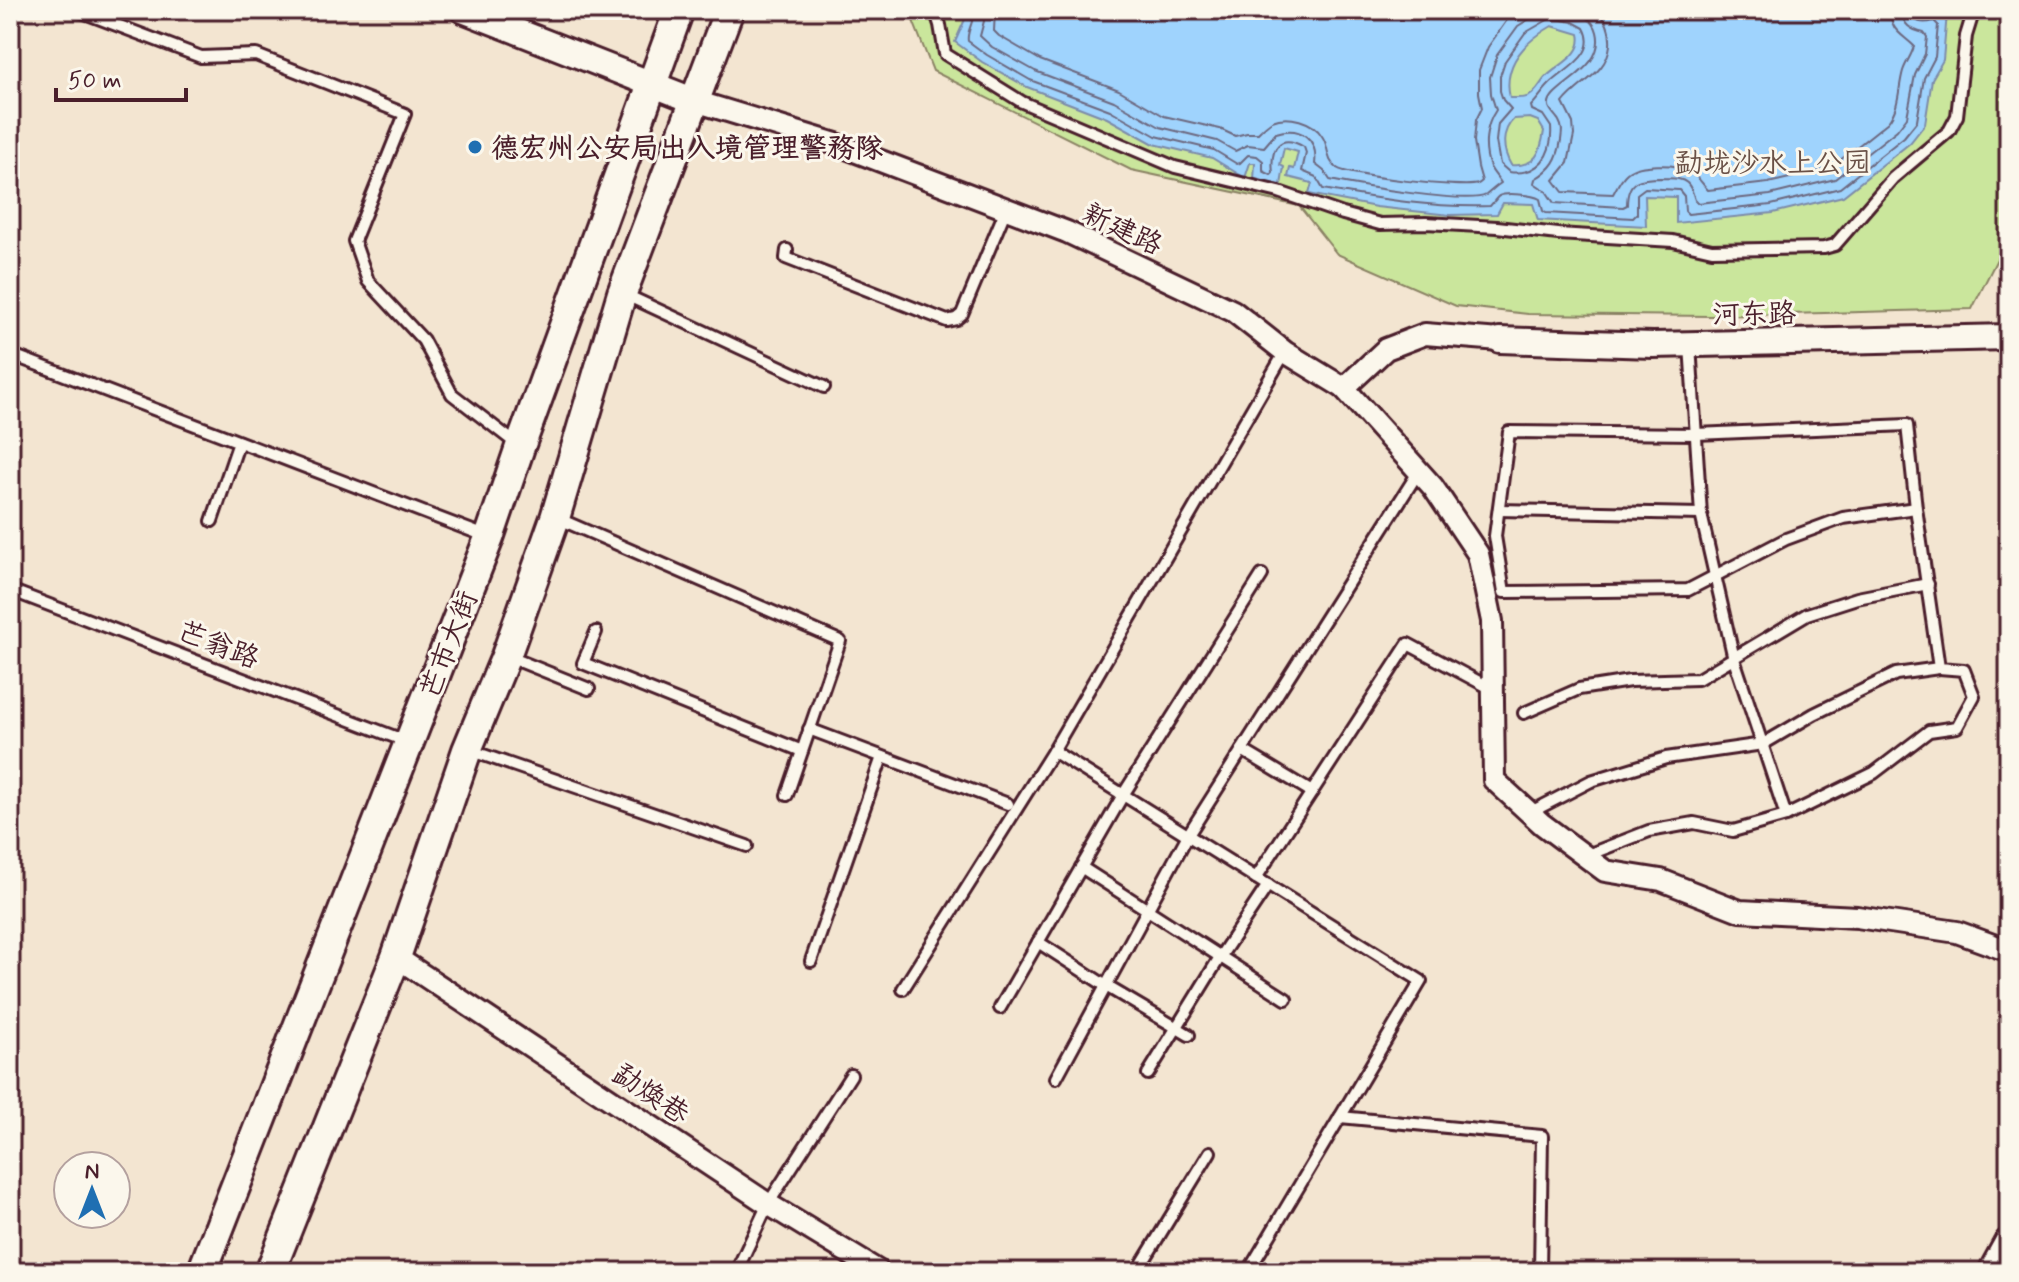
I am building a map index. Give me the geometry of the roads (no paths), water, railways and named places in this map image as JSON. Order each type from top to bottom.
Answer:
[{"type":"main road","name":"芒市大街","points":[[202,1272],[489,538],[679,10]]},
{"type":"main road","name":"芒市大街","points":[[270,1272],[396,957],[467,750],[506,656],[555,518],[622,293],[729,10]]},
{"type":"main road","points":[[1993,1272],[2009,1243]]},
{"type":"street","points":[[463,10],[695,101]]},
{"type":"street","name":"新建路","points":[[695,101],[836,144],[1067,232],[1233,311],[1285,352],[1344,388],[1433,487],[1478,554],[1492,621],[1494,780],[1529,813],[1605,871],[1661,880],[1740,911],[1857,917],[1957,932],[2009,951]]},
{"type":"street","points":[[1344,388],[1386,349],[1425,334],[1500,340]]},
{"type":"street","name":"河东路","points":[[1500,340],[1690,345],[2009,337]]},
{"type":"street","name":"勐焕巷","points":[[396,957],[768,1204],[880,1272]]},
{"type":"lane","points":[[77,10],[201,57],[256,55],[405,114],[354,241],[368,281],[423,340],[452,394],[520,447]]},
{"type":"lane","points":[[935,10],[945,54],[1022,102],[1175,167],[1279,192],[1380,224],[1440,224],[1673,241],[1712,250],[1824,248],[1835,245],[1893,178],[1949,131],[1957,116],[1966,36],[1974,10]]},
{"type":"lane","points":[[787,250],[786,258],[947,321],[962,314],[1006,209]]},
{"type":"lane","points":[[622,293],[824,387]]},
{"type":"lane","points":[[1690,345],[1701,514],[1734,659],[1786,816]]},
{"type":"lane","points":[[903,989],[1053,751],[1285,352]]},
{"type":"lane","points":[[10,354],[489,538]]},
{"type":"lane","points":[[1916,508],[1843,518],[1786,539],[1688,590],[1504,592],[1495,536],[1509,432],[1696,434],[1907,425],[1939,668]]},
{"type":"lane","points":[[212,521],[239,442]]},
{"type":"lane","points":[[1056,1078],[1188,835],[1419,471]]},
{"type":"lane","points":[[1499,510],[1701,514]]},
{"type":"lane","points":[[555,518],[840,641],[787,795]]},
{"type":"lane","points":[[1000,1008],[1123,795],[1262,575]]},
{"type":"lane","points":[[1524,713],[1579,689],[1630,681],[1698,679],[1807,614],[1857,598],[1928,584]]},
{"type":"lane","name":"芒翁路","points":[[10,590],[410,742]]},
{"type":"lane","points":[[596,632],[583,663],[802,751]]},
{"type":"lane","points":[[1256,878],[1408,644],[1492,689]]},
{"type":"lane","points":[[506,656],[589,689]]},
{"type":"lane","points":[[1529,813],[1591,781],[1666,758],[1763,744],[1814,714],[1896,674],[1939,668],[1964,670],[1974,696],[1957,727],[1929,731],[1874,773],[1786,816],[1733,831],[1694,823],[1649,831],[1585,856]]},
{"type":"lane","points":[[809,729],[1008,804]]},
{"type":"lane","points":[[467,750],[747,846]]},
{"type":"lane","points":[[1242,750],[1312,792]]},
{"type":"lane","points":[[1053,751],[1421,981],[1248,1272]]},
{"type":"lane","points":[[811,961],[882,757]]},
{"type":"lane","points":[[1081,867],[1286,999]]},
{"type":"lane","points":[[1148,1074],[1268,885]]},
{"type":"lane","points":[[1038,942],[1189,1035]]},
{"type":"lane","points":[[736,1272],[768,1204],[851,1075]]},
{"type":"lane","points":[[1340,1117],[1542,1136],[1540,1272]]},
{"type":"lane","points":[[1137,1272],[1210,1152]]},
{"type":"water","name":"勐垅沙水上公园","points":[[965,10],[1908,10],[1926,15],[1937,10],[1947,13],[1943,60],[1932,79],[1925,124],[1910,143],[1843,196],[1773,213],[1676,223],[1676,197],[1645,196],[1646,226],[1538,220],[1533,204],[1503,203],[1497,214],[1450,215],[1376,207],[1309,194],[1312,183],[1288,177],[1290,168],[1294,169],[1298,152],[1284,148],[1280,165],[1284,167],[1281,185],[1254,180],[1255,163],[1250,163],[1245,178],[1212,158],[1154,144],[1107,118],[1027,87],[982,62],[955,42],[966,17]],"holes":[[[1552,26],[1579,34],[1578,48],[1532,94],[1525,98],[1510,98],[1510,75],[1518,55],[1533,39]],[[1514,119],[1538,121],[1544,131],[1539,152],[1532,161],[1511,165],[1505,147],[1507,129]]]},
{"type":"place","name":"德宏州公安局出入境管理警務隊","points":[[475,147]]}]
